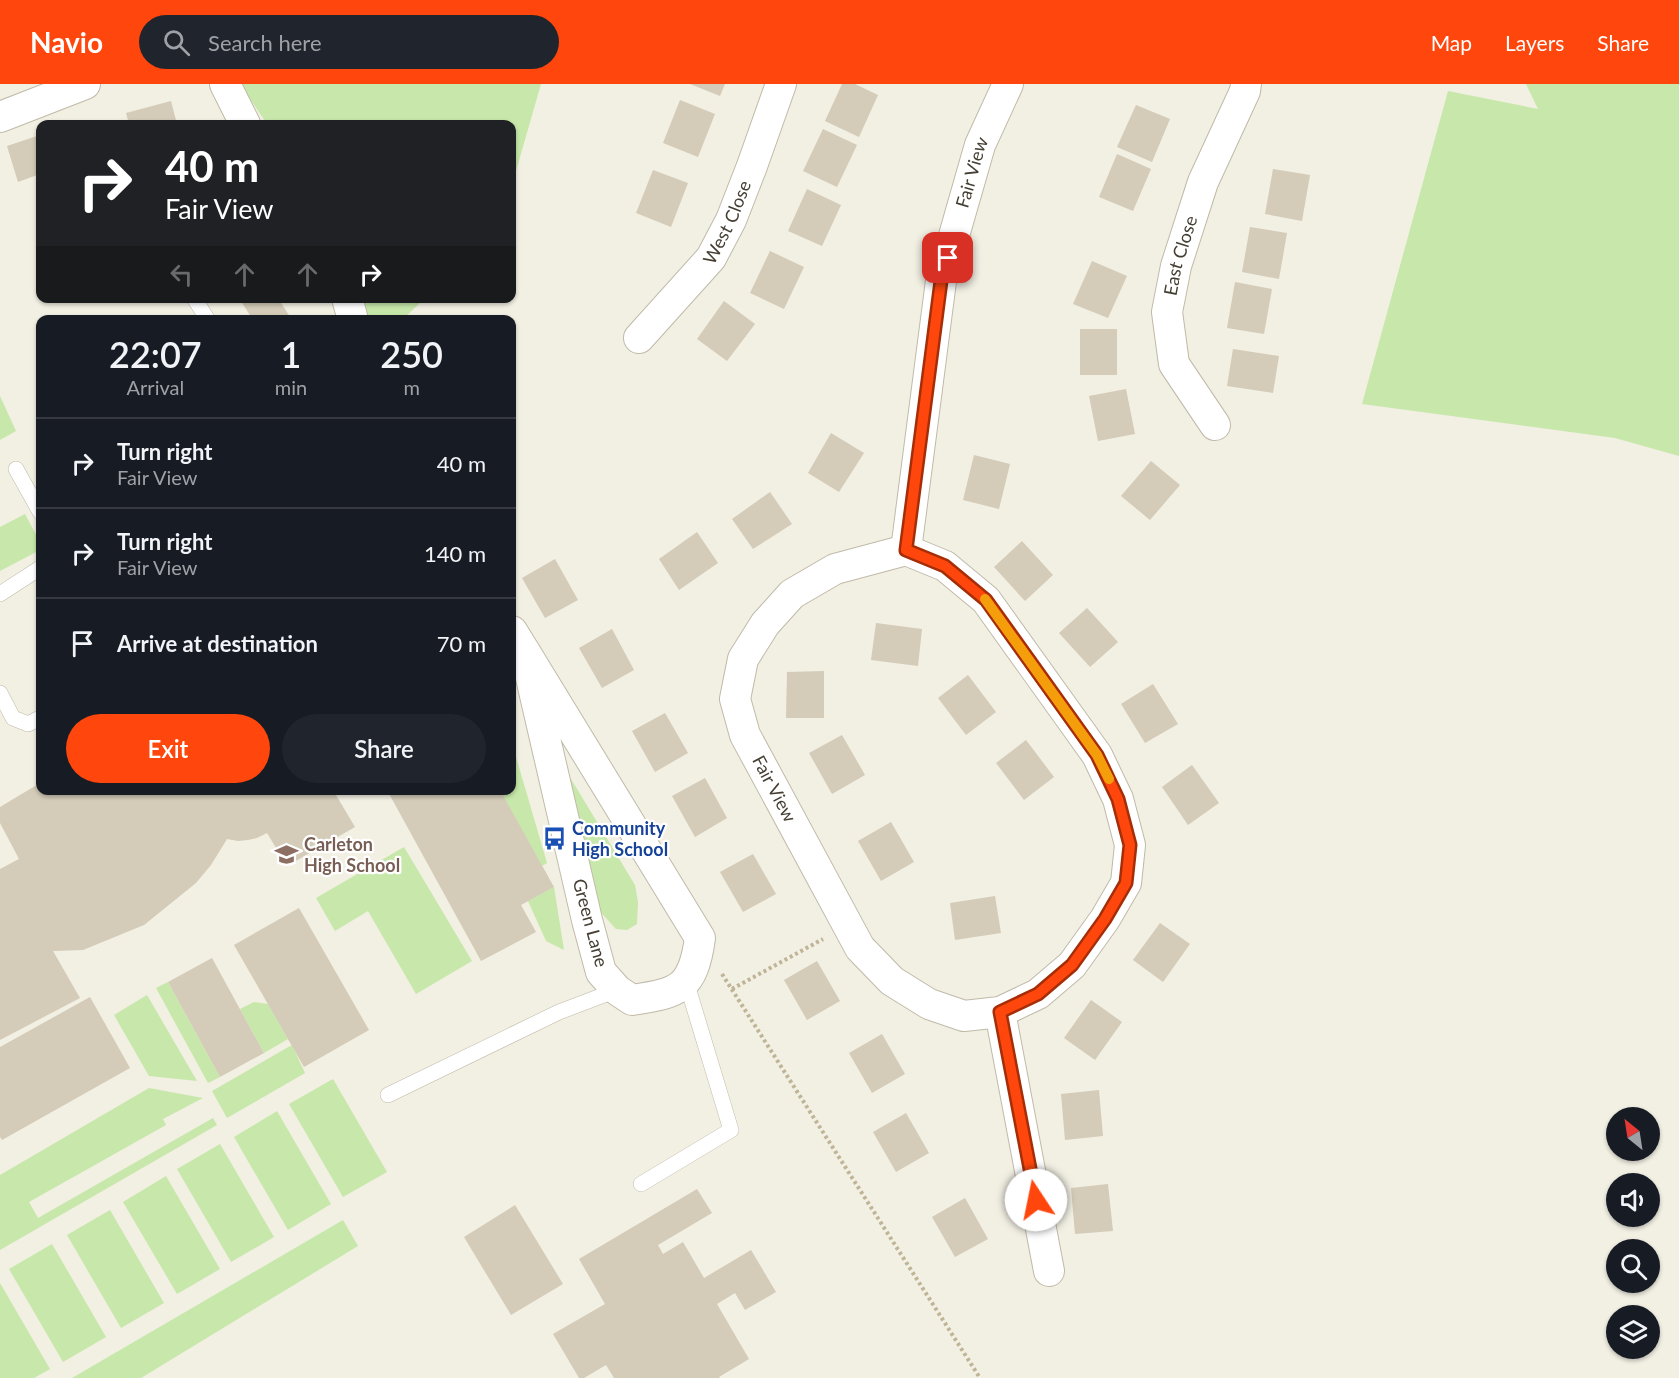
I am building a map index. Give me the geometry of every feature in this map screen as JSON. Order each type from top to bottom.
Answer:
[{"type":"street","points":[[0,117],[85,84]]},
{"type":"street","points":[[225,84],[243,120]]},
{"type":"street","name":"West Close","points":[[639,338],[711,258],[731,220],[781,84]]},
{"type":"street","name":"Fair View","points":[[906,550],[941,281],[980,145],[1008,84]]},
{"type":"street","name":"East Close","points":[[1215,425],[1174,364],[1167,312],[1176,266],[1203,182],[1245,91],[1246,84]]},
{"type":"street","name":"Fair View","points":[[906,550],[945,566],[986,600],[1097,755],[1118,799],[1130,845],[1126,883],[1105,919],[1072,965],[1038,994],[1000,1012],[964,1016],[929,1004],[892,981],[860,948],[745,735],[735,699],[743,659],[765,624],[792,594],[835,569],[906,550]]},
{"type":"street","name":"Green Lane","points":[[518,641],[700,938]]},
{"type":"street","name":"Green Lane","points":[[518,641],[601,972],[617,990],[632,1000],[666,995],[686,981]]},
{"type":"street","points":[[686,981],[696,962],[700,938]]},
{"type":"street","points":[[1000,1012],[1049,1271]]},
{"type":"lane","points":[[16,469],[36,505]]},
{"type":"lane","points":[[0,594],[36,570]]},
{"type":"lane","points":[[0,693],[13,718],[28,724],[36,720]]},
{"type":"lane","points":[[641,1184],[731,1130],[686,981]]},
{"type":"lane","points":[[388,1095],[559,1012],[617,990]]},
{"type":"path","points":[[732,989],[833,934],[849,929]]},
{"type":"path","points":[[700,938],[980,1378]]},
{"type":"green space","points":[[240,84],[541,84],[516,171],[516,120],[264,120]]},
{"type":"green space","points":[[1526,84],[1679,84],[1679,456],[1615,438],[1362,404],[1448,91],[1538,109]]},
{"type":"green space","points":[[364,303],[420,303],[407,315],[368,315]]},
{"type":"green space","points":[[0,396],[16,431],[0,440]]},
{"type":"green space","points":[[25,514],[36,535],[36,552],[0,571],[0,527]]},
{"type":"green space","points":[[516,757],[547,863],[542,866],[502,795],[516,795]]},
{"type":"green space","points":[[559,767],[571,779],[635,885],[638,902],[637,924],[627,930],[616,929],[595,906]]},
{"type":"green space","points":[[404,847],[472,961],[416,994],[368,911],[335,931],[316,898]]},
{"type":"green space","points":[[554,887],[564,950],[546,941],[528,901]]},
{"type":"green space","points":[[168,982],[220,1077],[208,1083],[156,988]]},
{"type":"green space","points":[[147,995],[197,1081],[149,1076],[114,1015]]},
{"type":"green space","points":[[254,1002],[268,1004],[288,1039],[264,1053],[240,1009]]},
{"type":"green space","points":[[292,1045],[305,1073],[227,1118],[212,1091]]},
{"type":"green space","points":[[333,1079],[387,1172],[343,1197],[289,1104]]},
{"type":"green space","points":[[149,1088],[203,1098],[163,1119],[166,1125],[29,1202],[38,1218],[213,1118],[217,1125],[0,1250],[0,1175]]},
{"type":"green space","points":[[277,1111],[331,1204],[288,1230],[234,1137]]},
{"type":"green space","points":[[220,1144],[274,1237],[231,1262],[177,1169]]},
{"type":"green space","points":[[166,1176],[220,1269],[177,1294],[123,1202]]},
{"type":"green space","points":[[110,1210],[164,1303],[121,1328],[67,1235]]},
{"type":"green space","points":[[343,1220],[358,1246],[141,1378],[72,1378]]},
{"type":"green space","points":[[52,1244],[106,1337],[63,1362],[9,1269]]},
{"type":"green space","points":[[0,1283],[50,1369],[34,1378],[0,1378]]},
{"type":"building","points":[[690,84],[725,84],[720,96]]},
{"type":"building","points":[[842,84],[855,84],[878,95],[859,137],[825,121]]},
{"type":"building","points":[[680,100],[715,114],[698,157],[663,143]]},
{"type":"building","points":[[171,101],[176,120],[128,120],[126,113]]},
{"type":"building","points":[[1136,105],[1170,119],[1152,162],[1117,147]]},
{"type":"building","points":[[823,129],[857,145],[837,187],[803,171]]},
{"type":"building","points":[[36,136],[36,175],[18,182],[7,146]]},
{"type":"building","points":[[1117,154],[1151,169],[1133,211],[1099,197]]},
{"type":"building","points":[[1273,169],[1310,175],[1302,221],[1265,214]]},
{"type":"building","points":[[653,170],[688,183],[671,227],[636,213]]},
{"type":"building","points":[[807,189],[841,205],[822,246],[788,231]]},
{"type":"building","points":[[1250,227],[1287,233],[1279,279],[1242,272]]},
{"type":"building","points":[[770,251],[804,267],[784,309],[750,293]]},
{"type":"building","points":[[1092,261],[1127,276],[1108,318],[1073,304]]},
{"type":"building","points":[[1235,282],[1272,289],[1264,334],[1227,328]]},
{"type":"building","points":[[724,301],[755,324],[727,361],[697,339]]},
{"type":"building","points":[[242,303],[281,303],[289,315],[250,315]]},
{"type":"building","points":[[1080,329],[1117,329],[1117,375],[1080,375]]},
{"type":"building","points":[[1233,349],[1279,356],[1273,393],[1227,386]]},
{"type":"building","points":[[1126,389],[1135,434],[1098,441],[1089,396]]},
{"type":"building","points":[[831,433],[864,453],[839,492],[808,473]]},
{"type":"building","points":[[974,455],[1010,464],[999,509],[963,500]]},
{"type":"building","points":[[1151,461],[1180,485],[1150,520],[1121,496]]},
{"type":"building","points":[[770,492],[792,524],[753,549],[732,519]]},
{"type":"building","points":[[697,532],[718,563],[679,590],[659,559]]},
{"type":"building","points":[[1022,541],[1053,575],[1025,601],[994,567]]},
{"type":"building","points":[[555,559],[578,600],[545,618],[522,578]]},
{"type":"building","points":[[1087,608],[1118,642],[1090,667],[1059,633]]},
{"type":"building","points":[[876,623],[922,629],[918,666],[871,660]]},
{"type":"building","points":[[612,629],[634,670],[602,688],[579,648]]},
{"type":"building","points":[[824,671],[824,718],[786,718],[787,672]]},
{"type":"building","points":[[968,675],[996,712],[966,735],[938,698]]},
{"type":"building","points":[[1153,684],[1178,724],[1145,743],[1121,704]]},
{"type":"building","points":[[665,713],[688,753],[655,772],[632,731]]},
{"type":"building","points":[[842,735],[865,775],[832,794],[809,753]]},
{"type":"building","points":[[1026,740],[1054,777],[1024,800],[996,763]]},
{"type":"building","points":[[1192,765],[1219,803],[1188,825],[1162,787]]},
{"type":"building","points":[[705,778],[727,818],[695,837],[672,796]]},
{"type":"building","points":[[36,785],[36,795],[336,795],[355,827],[287,866],[267,833],[248,840],[227,839],[211,865],[196,883],[144,925],[83,950],[53,951],[80,998],[0,1040],[0,869],[19,859],[0,823],[0,807]]},
{"type":"building","points":[[390,795],[503,795],[554,887],[521,905],[536,932],[481,961]]},
{"type":"building","points":[[891,822],[914,862],[881,881],[858,841]]},
{"type":"building","points":[[753,854],[776,894],[743,912],[720,872]]},
{"type":"building","points":[[995,896],[1001,933],[955,940],[950,903]]},
{"type":"building","points":[[299,908],[369,1030],[304,1067],[234,945]]},
{"type":"building","points":[[1160,923],[1190,944],[1163,982],[1133,960]]},
{"type":"building","points":[[212,958],[264,1053],[220,1077],[168,982]]},
{"type":"building","points":[[817,961],[840,1001],[807,1020],[784,980]]},
{"type":"building","points":[[90,997],[130,1068],[2,1140],[0,1137],[0,1047]]},
{"type":"building","points":[[1091,1000],[1122,1022],[1095,1060],[1064,1038]]},
{"type":"building","points":[[882,1034],[905,1074],[872,1093],[849,1053]]},
{"type":"building","points":[[1099,1090],[1103,1136],[1065,1140],[1061,1094]]},
{"type":"building","points":[[906,1113],[929,1153],[896,1172],[873,1132]]},
{"type":"building","points":[[1108,1184],[1113,1231],[1075,1234],[1071,1188]]},
{"type":"building","points":[[697,1189],[712,1213],[658,1245],[663,1254],[683,1242],[704,1278],[751,1250],[776,1292],[745,1310],[735,1293],[717,1304],[749,1359],[720,1378],[614,1378],[606,1365],[584,1378],[579,1378],[553,1334],[605,1304],[579,1259]]},
{"type":"building","points":[[965,1198],[988,1239],[955,1257],[932,1217]]},
{"type":"building","points":[[515,1205],[563,1284],[511,1315],[464,1237]]},
{"type":"slow traffic","points":[[985,599],[1097,755],[1109,779]]},
{"type":"place","name":"Community High School","points":[[554,839]]},
{"type":"place","name":"Carleton High School","points":[[286,855]]},
{"type":"route","points":[[948,258],[941,281],[906,550],[945,566],[986,600],[1097,755],[1118,799],[1130,845],[1126,883],[1105,919],[1072,965],[1038,994],[1000,1012],[1036,1200]]}]
